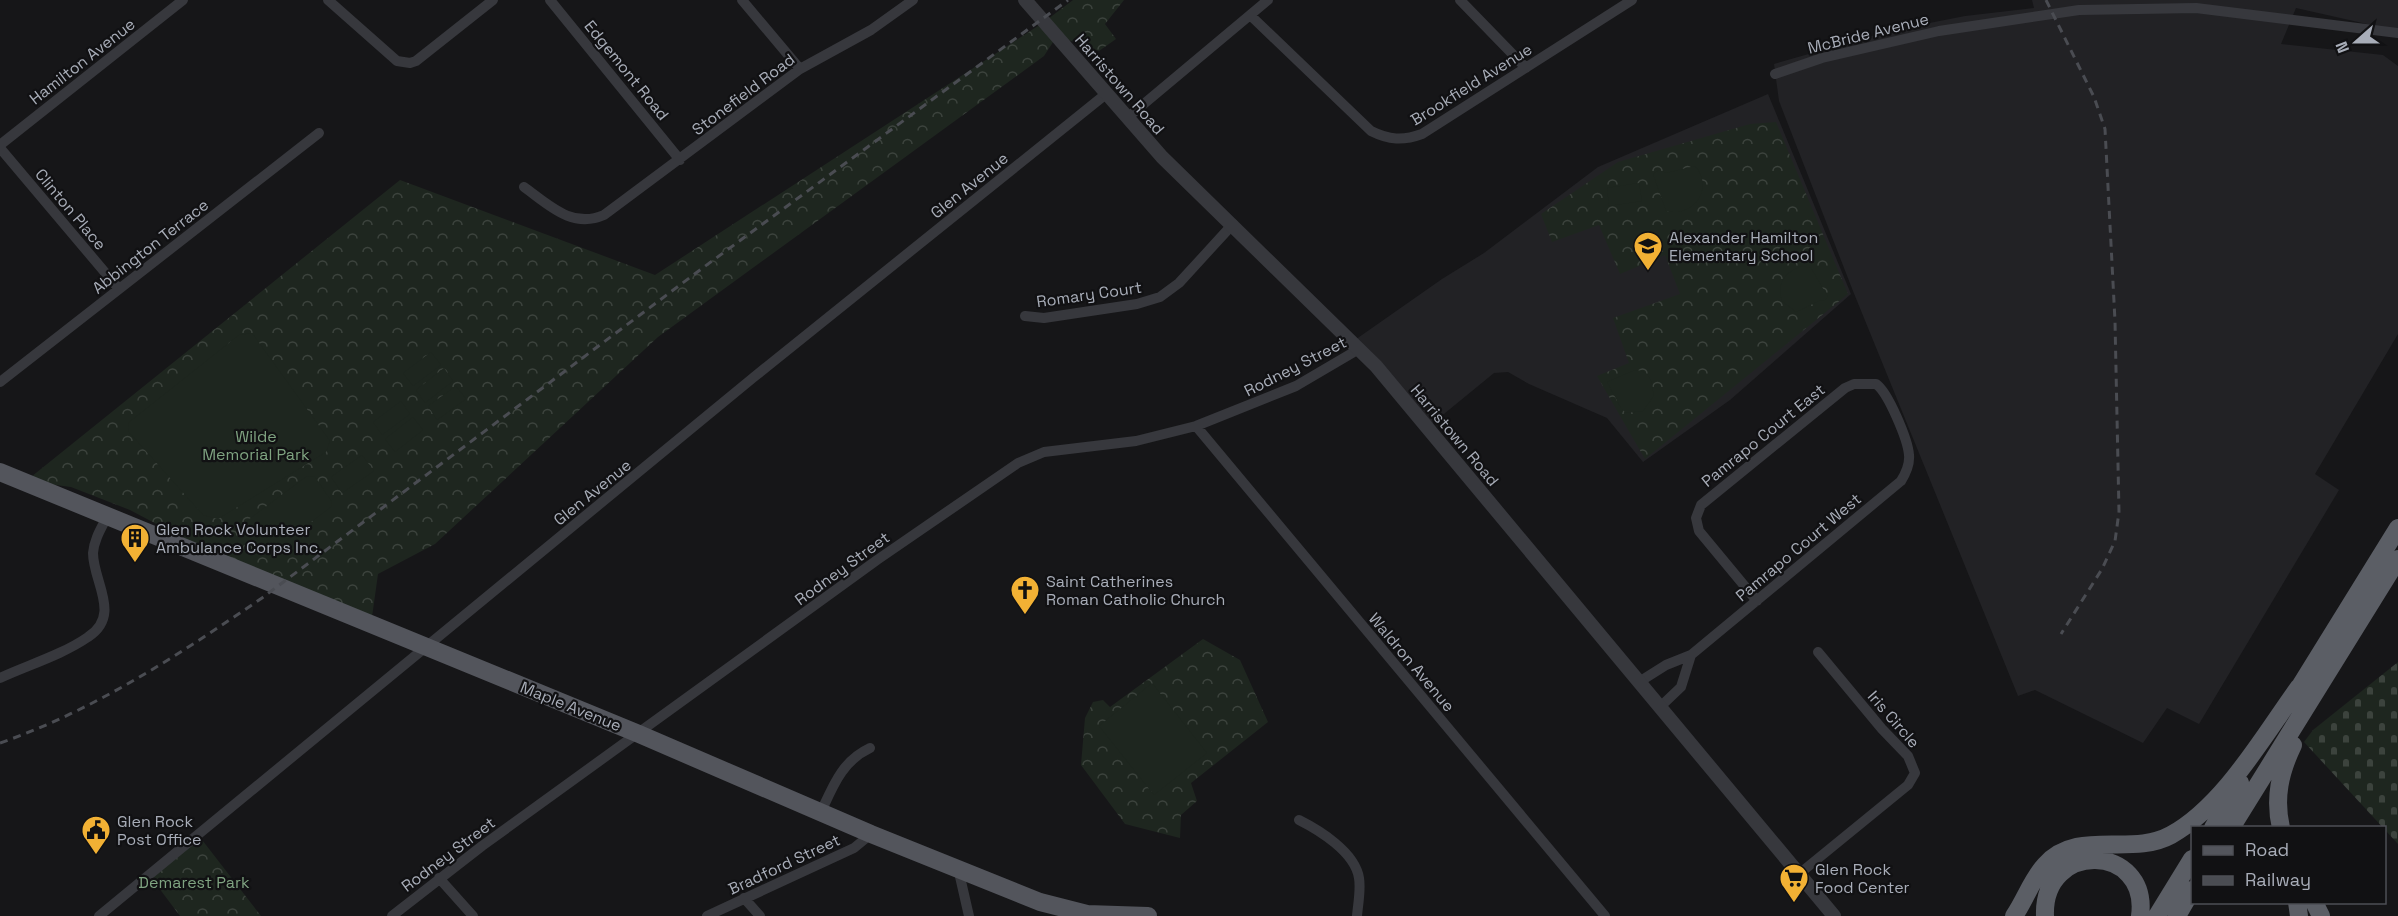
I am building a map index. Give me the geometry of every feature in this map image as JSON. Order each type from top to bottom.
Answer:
[{"type":"highway","points":[[2213,826],[2398,528]]},
{"type":"highway","points":[[2232,826],[2398,559]]},
{"type":"highway","points":[[2281,826],[2277,796],[2284,765],[2358,624]]},
{"type":"highway","points":[[2014,916],[2045,865],[2056,855],[2082,845],[2146,844],[2169,836],[2192,820],[2233,777],[2299,687]]},
{"type":"highway","points":[[2045,916],[2046,894],[2057,875],[2075,863],[2096,859],[2119,866],[2130,874],[2141,896],[2140,916]]},
{"type":"highway","points":[[2157,916],[2191,863]]},
{"type":"highway","points":[[2176,916],[2191,893]]},
{"type":"highway","points":[[2182,916],[2192,904]]},
{"type":"main road","name":"Maple Avenue","points":[[0,472],[639,734],[871,834],[958,868],[1065,909],[1087,914],[1148,916]]},
{"type":"street","name":"Hamilton Avenue","points":[[0,146],[183,0]]},
{"type":"street","points":[[328,0],[394,59],[410,63],[416,61],[493,0]]},
{"type":"street","name":"Edgemont Road","points":[[550,0],[680,160]]},
{"type":"street","points":[[742,0],[800,69]]},
{"type":"street","name":"Stonefield Road","points":[[524,187],[566,217],[584,221],[595,219],[680,160],[800,69],[864,34],[913,0]]},
{"type":"street","name":"Harristown Road","points":[[1025,0],[1162,157],[1233,224],[1359,350],[1411,407],[1834,916]]},
{"type":"street","points":[[1127,118],[1268,0]]},
{"type":"street","points":[[1460,0],[1526,68]]},
{"type":"street","name":"Brookfield Avenue","points":[[1250,15],[1371,131],[1391,139],[1402,140],[1422,135],[1632,0]]},
{"type":"street","name":"McBride Avenue","points":[[1775,74],[1822,58],[1939,31],[2076,5],[2196,8],[2398,33]]},
{"type":"street","name":"Glen Avenue","points":[[99,916],[763,370],[1106,94]]},
{"type":"street","name":"Abbington Terrace","points":[[0,382],[319,133]]},
{"type":"street","name":"Clinton Place","points":[[0,146],[119,289]]},
{"type":"street","name":"Romary Court","points":[[1025,316],[1044,318],[1137,304],[1160,297],[1179,283],[1233,224]]},
{"type":"street","name":"Rodney Street","points":[[392,916],[439,878],[877,561],[1018,463],[1044,452],[1136,441],[1196,426],[1232,414],[1296,386],[1359,350]]},
{"type":"street","name":"Pamrapo Court East","points":[[1757,601],[1699,531],[1696,518],[1701,505],[1845,388],[1870,382],[1876,384],[1886,394]]},
{"type":"street","name":"Pamrapo Court West","points":[[1639,682],[1666,665],[1691,655],[1901,481],[1906,474],[1909,452],[1886,394]]},
{"type":"street","name":"Waldron Avenue","points":[[1196,426],[1605,916]]},
{"type":"street","points":[[0,678],[87,639],[100,625],[105,611],[105,598],[93,552],[95,542],[108,515]]},
{"type":"street","name":"Iris Circle","points":[[1800,874],[1908,785],[1915,772],[1908,756],[1882,729],[1818,651]]},
{"type":"street","points":[[1660,707],[1681,687],[1691,655]]},
{"type":"street","points":[[821,812],[836,778],[845,766],[870,748]]},
{"type":"street","points":[[1299,820],[1317,829],[1342,851],[1356,870],[1359,878],[1357,916]]},
{"type":"street","name":"Bradford Street","points":[[707,916],[854,848],[871,834]]},
{"type":"street","points":[[958,868],[969,916]]},
{"type":"street","points":[[439,878],[473,916]]},
{"type":"street","points":[[744,898],[760,916]]},
{"type":"shaded area","points":[[2032,0],[2398,0],[2398,31],[2296,8],[2281,44],[2383,55],[2398,66],[2398,334],[2315,474],[2339,490],[2199,724],[2167,708],[2143,743],[2035,690],[2018,696],[1853,291],[1779,101],[1774,64],[1889,31],[1965,16],[2034,8]]},
{"type":"shaded area","name":"Alexander Hamilton Elementary School","points":[[1768,94],[1851,294],[1730,400],[1643,462],[1607,418],[1529,384],[1508,372],[1494,373],[1428,427],[1352,342],[1442,279],[1484,253],[1598,167]]},
{"type":"green space","name":"Wilde Memorial Park","points":[[1073,0],[1124,0],[1105,24],[1116,39],[1099,51],[1057,36],[1044,56],[658,337],[435,544],[378,574],[371,624],[266,582],[130,510],[71,487],[26,481],[400,180],[655,275],[1044,22]]},
{"type":"green space","points":[[1776,122],[1848,294],[1645,459],[1597,376],[1629,363],[1613,318],[1680,294],[1665,255],[1620,274],[1599,225],[1552,242],[1541,214],[1618,162],[1750,124]]},
{"type":"green space","points":[[1695,166],[1703,183],[1698,199],[1685,210],[1666,211],[1653,174],[1659,170],[1666,173]]},
{"type":"green space","points":[[1639,183],[1642,201],[1609,206],[1607,188]]},
{"type":"green space","points":[[1801,266],[1811,268],[1828,297],[1796,312],[1782,301],[1780,289],[1786,275]]},
{"type":"green space","name":"Wilde Memorial Park","points":[[252,333],[330,441],[326,452],[218,519],[203,515],[129,432],[128,423],[239,335]]},
{"type":"green space","points":[[431,352],[441,365],[413,386],[403,373]]},
{"type":"green space","points":[[444,368],[453,381],[425,403],[416,390]]},
{"type":"green space","points":[[1635,370],[1648,375],[1653,387],[1653,397],[1643,411],[1626,413],[1607,382]]},
{"type":"green space","points":[[456,386],[466,399],[437,420],[428,406]]},
{"type":"green space","points":[[401,401],[410,414],[382,435],[373,422]]},
{"type":"green space","points":[[413,417],[423,430],[395,452],[385,439]]},
{"type":"green space","points":[[362,455],[374,471],[342,493],[331,477]]},
{"type":"green space","points":[[307,476],[315,477],[332,502],[331,507],[271,552],[266,551],[247,527],[248,520]]},
{"type":"green space","points":[[1203,639],[1240,660],[1268,722],[1191,783],[1197,801],[1181,815],[1180,838],[1125,824],[1081,765],[1085,718],[1093,702],[1103,700],[1110,707]]},
{"type":"green space","points":[[2398,662],[2398,844],[2386,831],[2386,826],[2381,826],[2304,742],[2313,730]]},
{"type":"green space","points":[[1152,683],[1207,753],[1154,795],[1099,726]]},
{"type":"green space","name":"Demarest Park","points":[[199,836],[261,916],[180,916],[150,876]]},
{"type":"railway","points":[[0,743],[35,730],[136,679],[200,640],[262,598],[704,267],[1068,0]]},
{"type":"railway","points":[[2046,0],[2094,97],[2105,129],[2115,321],[2119,512],[2115,541],[2102,569],[2061,634]]},
{"type":"place","name":"Alexander Hamilton Elementary School","points":[[1648,272]]},
{"type":"place","name":"Glen Rock Volunteer Ambulance Corps Inc.","points":[[135,564]]},
{"type":"place","name":"Saint Catherines Roman Catholic Church","points":[[1025,616]]},
{"type":"place","name":"Glen Rock Post Office","points":[[96,856]]},
{"type":"place","name":"Glen Rock Food Center","points":[[1794,904]]}]
